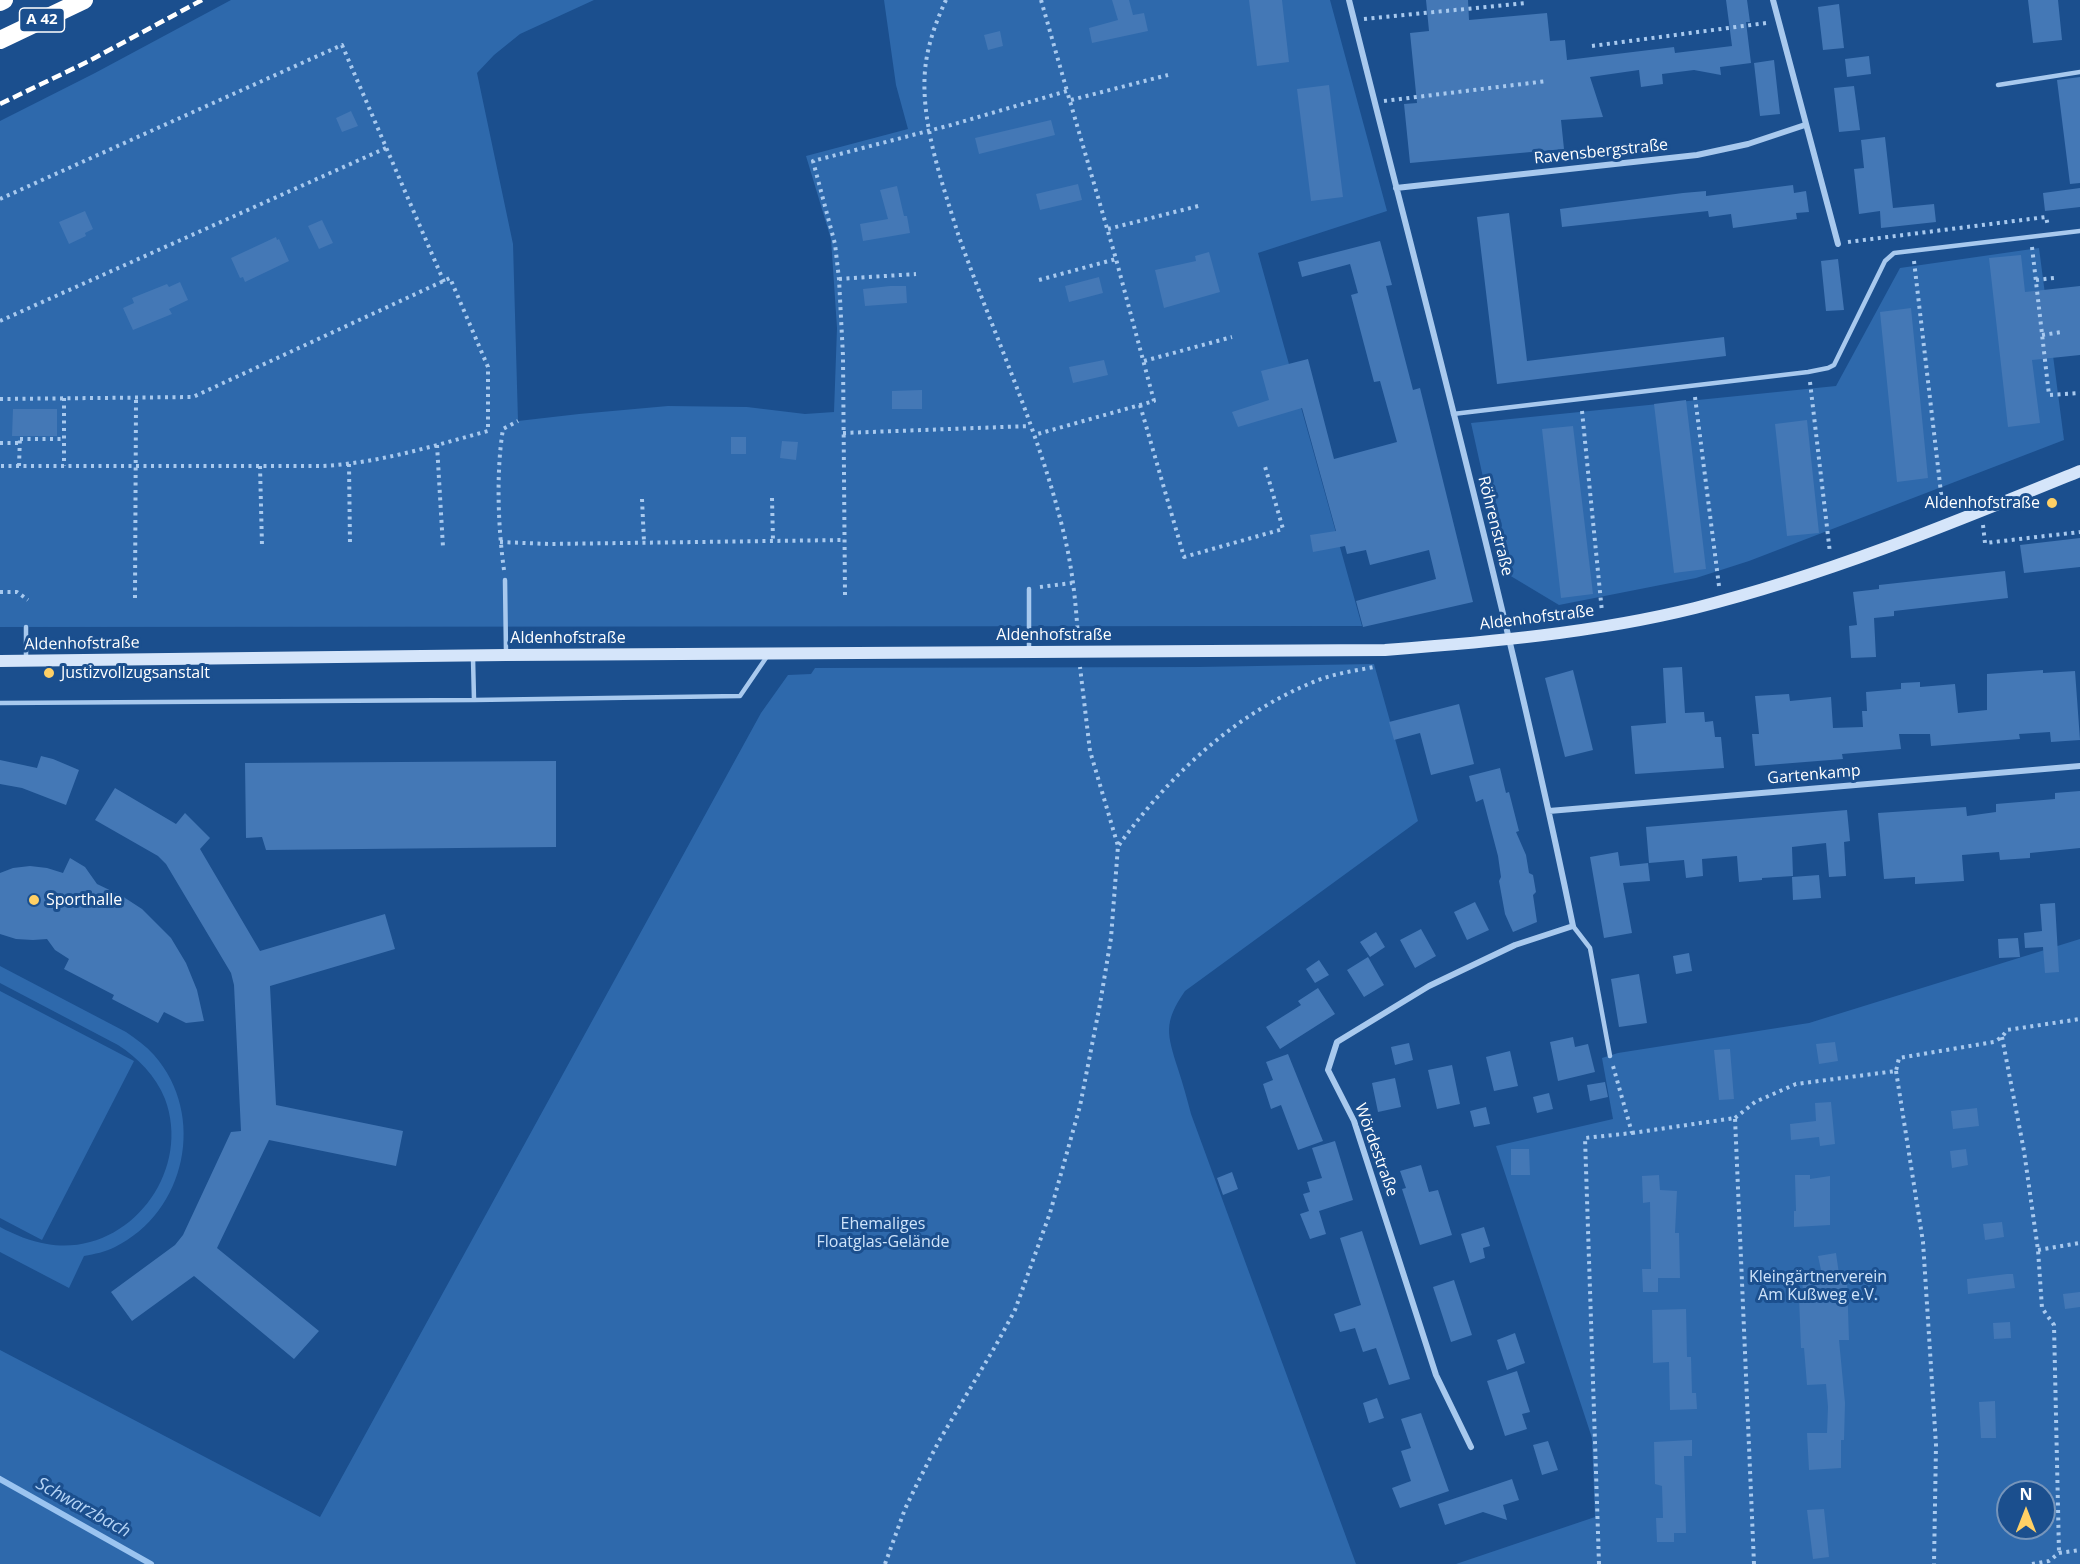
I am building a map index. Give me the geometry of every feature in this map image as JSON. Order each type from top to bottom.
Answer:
[{"type":"highway","name":"A 42","points":[[0,40],[84,0]]},
{"type":"street","name":"Röhrenstraße","points":[[1349,0],[1509,639],[1573,926]]},
{"type":"street","points":[[1773,0],[1838,244]]},
{"type":"street","name":"Ravensbergstraße","points":[[1396,188],[1697,155],[1748,144],[1806,125]]},
{"type":"street","name":"Aldenhofstraße","points":[[0,661],[506,655],[1385,650],[1509,639],[1604,626],[1695,608],[1774,586],[1832,567],[2080,471]]},
{"type":"street","name":"Gartenkamp","points":[[1549,811],[2080,766]]},
{"type":"street","name":"Wördestraße","points":[[1472,1447],[1436,1375],[1354,1121],[1328,1070],[1337,1042],[1430,986],[1515,945],[1573,926]]},
{"type":"lane","points":[[1998,85],[2080,72]]},
{"type":"lane","points":[[1453,414],[1828,368],[1834,365],[1885,261],[1894,254],[2080,231]]},
{"type":"lane","points":[[505,580],[506,655]]},
{"type":"lane","points":[[1029,589],[1029,652]]},
{"type":"lane","points":[[26,627],[26,661]]},
{"type":"lane","points":[[0,703],[741,696],[769,654]]},
{"type":"lane","points":[[473,656],[474,700]]},
{"type":"lane","name":"Röhrenstraße","points":[[1573,926],[1590,948],[1610,1056]]},
{"type":"path","points":[[885,1564],[905,1509],[918,1482],[939,1441],[1015,1310],[1050,1213],[1080,1106],[1100,1004],[1111,938],[1118,846],[1090,750],[1084,715],[1072,583],[1064,533],[1051,484],[1034,435],[958,234],[930,130],[925,99],[926,60],[946,0]]},
{"type":"path","points":[[1034,435],[1154,401],[1108,229],[1041,0]]},
{"type":"path","points":[[1354,20],[1526,3]]},
{"type":"path","points":[[1592,46],[1779,21]]},
{"type":"path","points":[[0,199],[342,45],[444,282]]},
{"type":"path","points":[[1071,100],[1168,75]]},
{"type":"path","points":[[1375,102],[1547,81]]},
{"type":"path","points":[[845,595],[843,356],[839,279],[835,244],[813,161],[1068,91]]},
{"type":"path","points":[[0,321],[386,148]]},
{"type":"path","points":[[1108,229],[1202,205]]},
{"type":"path","points":[[1838,244],[2046,217]]},
{"type":"path","points":[[2031,237],[2049,395],[2080,393]]},
{"type":"path","points":[[1913,251],[1944,524]]},
{"type":"path","points":[[1040,280],[1116,260]]},
{"type":"path","points":[[839,279],[916,274]]},
{"type":"path","points":[[0,399],[193,397],[450,278],[488,367],[488,431],[406,453],[349,464],[0,466]]},
{"type":"path","points":[[2036,280],[2054,278]]},
{"type":"path","points":[[2042,335],[2062,332]]},
{"type":"path","points":[[1144,361],[1232,337]]},
{"type":"path","points":[[1808,372],[1832,567]]},
{"type":"path","points":[[1693,384],[1721,601]]},
{"type":"path","points":[[64,398],[64,466]]},
{"type":"path","points":[[135,598],[136,398]]},
{"type":"path","points":[[1580,398],[1604,626]]},
{"type":"path","points":[[1140,405],[1184,557],[1284,529],[1264,463]]},
{"type":"path","points":[[505,580],[500,542],[500,450],[503,429],[518,422]]},
{"type":"path","points":[[843,433],[1030,426]]},
{"type":"path","points":[[0,443],[64,439]]},
{"type":"path","points":[[19,466],[20,440]]},
{"type":"path","points":[[437,445],[442,547]]},
{"type":"path","points":[[349,464],[350,544]]},
{"type":"path","points":[[260,466],[261,546]]},
{"type":"path","points":[[772,498],[773,541]]},
{"type":"path","points":[[642,499],[644,542]]},
{"type":"path","points":[[1982,510],[1985,543],[2080,532]]},
{"type":"path","points":[[500,542],[549,544],[845,540]]},
{"type":"path","points":[[1029,589],[1072,583]]},
{"type":"path","points":[[0,592],[17,592],[28,600]]},
{"type":"path","points":[[1118,846],[1162,790],[1203,751],[1243,721],[1311,682],[1345,672],[1377,667],[1385,650]]},
{"type":"path","points":[[1934,1564],[1936,1445],[1928,1296],[1923,1242],[1896,1071],[1899,1058],[1994,1042],[2007,1030],[2080,1019]]},
{"type":"path","points":[[2002,1037],[2024,1152],[2038,1251],[2042,1308],[2054,1325],[2059,1553]]},
{"type":"path","points":[[1610,1056],[1632,1133]]},
{"type":"path","points":[[1599,1564],[1585,1138],[1736,1119],[1755,1102],[1796,1084],[1896,1071]]},
{"type":"path","points":[[1736,1119],[1754,1564]]},
{"type":"path","points":[[2038,1251],[2080,1244]]},
{"type":"path","points":[[2032,1564],[2049,1561],[2059,1553],[2080,1550]]},
{"type":"green space","points":[[231,0],[594,0],[520,34],[494,55],[477,73],[513,244],[518,421],[668,406],[747,407],[805,414],[834,412],[837,328],[831,239],[806,156],[908,129],[896,85],[884,0],[1330,0],[1387,211],[1258,253],[1362,626],[0,627],[0,121]]},
{"type":"green space","points":[[2039,248],[2064,440],[1749,561],[1696,578],[1559,605],[1504,572],[1471,423],[1836,386],[1900,268]]},
{"type":"green space","name":"Ehemaliges Floatglas-Gelände","points":[[1374,664],[1418,821],[1185,991],[1173,1012],[1169,1029],[1171,1047],[1191,1114],[1356,1564],[0,1564],[0,1350],[320,1517],[761,713],[788,675],[811,674],[815,668]]},
{"type":"green space","name":"Kleingärtnerverein Am Kußweg e.V.","points":[[2080,939],[2080,1564],[1456,1564],[1595,1517],[1592,1438],[1496,1146],[1613,1119],[1602,1058],[1618,1053],[1809,1023]]},
{"type":"green space","points":[[0,966],[126,1032],[141,1043],[154,1055],[170,1079],[180,1105],[184,1133],[181,1160],[173,1187],[158,1211],[139,1231],[104,1252],[84,1256],[69,1288],[0,1252],[0,1227],[41,1243],[76,1245],[103,1238],[126,1224],[146,1205],[161,1182],[169,1155],[171,1127],[165,1099],[151,1075],[133,1056],[118,1045],[0,983]]},
{"type":"green space","points":[[0,991],[134,1061],[42,1240],[0,1218]]},
{"type":"building","points":[[1112,0],[1129,0],[1133,15],[1144,13],[1148,31],[1092,43],[1089,28],[1118,20]]},
{"type":"building","points":[[1249,0],[1282,0],[1289,62],[1257,66]]},
{"type":"building","points":[[1426,0],[1468,0],[1469,20],[1547,13],[1550,41],[1565,40],[1567,60],[1674,47],[1675,53],[1732,46],[1726,0],[1747,0],[1750,22],[1746,22],[1751,63],[1720,67],[1721,75],[1694,70],[1662,74],[1663,84],[1641,87],[1639,70],[1590,77],[1603,117],[1561,120],[1564,149],[1410,163],[1404,104],[1417,103],[1410,33],[1429,31]]},
{"type":"building","points":[[2028,0],[2058,0],[2062,40],[2033,43]]},
{"type":"building","points":[[1839,4],[1844,48],[1823,50],[1818,7]]},
{"type":"building","points":[[1000,31],[1003,46],[988,50],[984,35]]},
{"type":"building","points":[[1869,56],[1871,74],[1847,77],[1845,59]]},
{"type":"building","points":[[1774,60],[1780,114],[1760,116],[1754,63]]},
{"type":"building","points":[[2080,77],[2080,183],[2070,184],[2057,80]]},
{"type":"building","points":[[1329,85],[1343,197],[1311,201],[1297,89]]},
{"type":"building","points":[[1854,86],[1860,130],[1839,132],[1834,88]]},
{"type":"building","points":[[351,111],[358,126],[342,132],[336,118]]},
{"type":"building","points":[[1051,120],[1055,135],[979,154],[975,138]]},
{"type":"building","points":[[1885,137],[1893,208],[1934,204],[1936,222],[1881,228],[1880,211],[1859,214],[1854,169],[1864,168],[1861,140]]},
{"type":"building","points":[[1078,184],[1082,200],[1040,210],[1036,194]]},
{"type":"building","points":[[1793,185],[1794,193],[1806,191],[1809,212],[1796,213],[1797,219],[1733,228],[1731,214],[1709,217],[1708,211],[1562,227],[1560,209],[1683,193],[1706,191],[1706,196]]},
{"type":"building","points":[[897,186],[910,233],[863,241],[860,224],[888,219],[880,190]]},
{"type":"building","points":[[2080,188],[2080,207],[2045,211],[2043,193]]},
{"type":"building","points":[[85,211],[93,229],[85,233],[86,236],[69,244],[59,222]]},
{"type":"building","points":[[1509,213],[1527,361],[1724,337],[1726,356],[1497,384],[1477,217]]},
{"type":"building","points":[[322,220],[333,243],[319,249],[308,226]]},
{"type":"building","points":[[276,237],[289,261],[245,282],[243,277],[240,278],[231,258]]},
{"type":"building","points":[[1380,241],[1392,285],[1386,286],[1413,390],[1420,388],[1473,602],[1363,627],[1356,601],[1436,579],[1429,550],[1370,565],[1366,550],[1347,554],[1345,546],[1313,552],[1310,535],[1336,531],[1302,408],[1238,427],[1232,412],[1269,400],[1261,371],[1308,359],[1334,459],[1397,442],[1380,381],[1374,382],[1351,295],[1358,293],[1350,264],[1302,277],[1298,262]]},
{"type":"building","points":[[1209,252],[1220,292],[1164,308],[1155,270],[1196,261],[1195,256]]},
{"type":"building","points":[[2021,255],[2025,292],[2080,286],[2080,355],[2032,360],[2040,423],[2008,427],[1989,258]]},
{"type":"building","points":[[1838,259],[1844,310],[1826,311],[1821,261]]},
{"type":"building","points":[[1099,277],[1103,293],[1069,302],[1065,286]]},
{"type":"building","points":[[180,282],[188,300],[169,309],[172,314],[133,330],[123,308],[134,303],[132,298],[167,284],[169,287]]},
{"type":"building","points":[[906,286],[907,303],[865,306],[863,289]]},
{"type":"building","points":[[1911,308],[1928,478],[1897,482],[1880,312]]},
{"type":"building","points":[[1104,360],[1108,375],[1073,383],[1069,367]]},
{"type":"building","points":[[922,390],[922,409],[892,409],[892,391]]},
{"type":"building","points":[[1686,400],[1706,569],[1674,573],[1654,404]]},
{"type":"building","points":[[13,409],[57,409],[57,436],[12,436]]},
{"type":"building","points":[[1807,420],[1819,533],[1787,536],[1775,424]]},
{"type":"building","points":[[1573,426],[1593,594],[1561,598],[1542,429]]},
{"type":"building","points":[[731,437],[746,437],[746,454],[731,454]]},
{"type":"building","points":[[782,441],[798,442],[796,460],[780,458]]},
{"type":"building","points":[[2080,538],[2080,567],[2024,573],[2020,545]]},
{"type":"building","points":[[2005,571],[2008,598],[1894,611],[1894,616],[1874,618],[1876,657],[1851,658],[1849,626],[1857,625],[1853,592],[1879,589],[1879,585]]},
{"type":"building","points":[[1682,667],[1685,713],[1704,712],[1705,722],[1713,721],[1715,737],[1721,737],[1724,768],[1635,774],[1631,726],[1666,723],[1663,668]]},
{"type":"building","points":[[1573,670],[1593,750],[1565,757],[1545,678]]},
{"type":"building","points":[[2043,670],[2043,673],[2075,671],[2080,740],[2051,742],[2050,732],[2019,734],[2020,739],[1931,746],[1930,734],[1899,734],[1901,749],[1842,754],[1843,759],[1755,766],[1752,734],[1759,734],[1755,696],[1789,694],[1790,701],[1831,697],[1833,728],[1863,727],[1862,711],[1867,711],[1866,692],[1901,689],[1901,683],[1920,682],[1920,687],[1955,684],[1958,713],[1987,710],[1987,674]]},
{"type":"building","points":[[1459,704],[1474,764],[1431,775],[1420,733],[1394,740],[1389,722]]},
{"type":"building","points":[[41,756],[79,770],[66,805],[22,788],[0,784],[0,760],[37,768]]},
{"type":"building","points":[[556,761],[556,847],[266,850],[262,837],[246,838],[245,763]]},
{"type":"building","points":[[1500,768],[1519,831],[1516,832],[1526,855],[1529,873],[1533,875],[1536,892],[1533,895],[1537,922],[1513,932],[1505,914],[1499,881],[1501,877],[1498,856],[1483,799],[1476,802],[1469,776]]},
{"type":"building","points":[[115,788],[176,824],[185,813],[210,838],[200,849],[260,951],[385,914],[395,949],[270,986],[276,1105],[403,1131],[396,1166],[269,1140],[217,1248],[319,1331],[294,1359],[194,1276],[132,1321],[111,1292],[175,1245],[183,1235],[231,1132],[241,1131],[234,985],[231,973],[166,864],[158,856],[95,820]]},
{"type":"building","points":[[2080,791],[2080,848],[2030,853],[2030,858],[2000,860],[1999,852],[1962,855],[1964,881],[1915,884],[1915,877],[1884,879],[1878,813],[1966,807],[1967,816],[1996,812],[1996,804],[2055,799],[2055,793]]},
{"type":"building","points":[[1847,810],[1850,841],[1844,842],[1846,876],[1829,877],[1826,843],[1792,847],[1793,876],[1762,878],[1762,880],[1739,882],[1737,856],[1702,859],[1703,876],[1686,878],[1684,860],[1649,863],[1646,827]]},
{"type":"building","points":[[1618,852],[1620,866],[1648,863],[1650,881],[1623,883],[1632,933],[1604,938],[1590,857]]},
{"type":"building","points":[[70,858],[85,867],[97,884],[142,909],[171,938],[186,963],[197,990],[204,1021],[186,1023],[164,1012],[158,1023],[112,999],[114,995],[64,969],[69,959],[55,950],[47,939],[16,939],[0,934],[0,873],[13,868],[30,866],[63,873]]},
{"type":"building","points":[[1819,875],[1821,898],[1793,900],[1792,877]]},
{"type":"building","points":[[1475,902],[1489,930],[1467,940],[1454,912]]},
{"type":"building","points":[[2055,903],[2059,972],[2045,973],[2043,947],[2025,948],[2024,933],[2042,931],[2040,904]]},
{"type":"building","points":[[1421,929],[1436,956],[1415,968],[1400,940]]},
{"type":"building","points":[[1376,932],[1385,947],[1370,957],[1360,942]]},
{"type":"building","points":[[2018,938],[2020,957],[1999,958],[1998,939]]},
{"type":"building","points":[[1689,953],[1692,971],[1676,974],[1673,956]]},
{"type":"building","points":[[1368,957],[1384,985],[1364,997],[1347,970]]},
{"type":"building","points":[[1319,960],[1329,975],[1315,983],[1306,969]]},
{"type":"building","points":[[1639,974],[1647,1023],[1619,1027],[1611,979]]},
{"type":"building","points":[[1318,988],[1335,1014],[1280,1049],[1266,1027],[1301,1005],[1298,1001]]},
{"type":"building","points":[[1573,1037],[1575,1047],[1588,1044],[1595,1072],[1558,1081],[1550,1042]]},
{"type":"building","points":[[1835,1042],[1838,1061],[1819,1064],[1816,1044]]},
{"type":"building","points":[[1409,1043],[1413,1060],[1395,1065],[1391,1047]]},
{"type":"building","points":[[1730,1049],[1734,1099],[1719,1100],[1714,1050]]},
{"type":"building","points":[[1510,1051],[1518,1086],[1494,1091],[1486,1057]]},
{"type":"building","points":[[1288,1054],[1323,1141],[1298,1150],[1281,1105],[1271,1109],[1263,1084],[1273,1080],[1266,1062]]},
{"type":"building","points":[[1452,1065],[1460,1104],[1437,1109],[1428,1070]]},
{"type":"building","points":[[1395,1078],[1401,1107],[1378,1112],[1372,1083]]},
{"type":"building","points":[[1605,1082],[1608,1097],[1590,1101],[1587,1085]]},
{"type":"building","points":[[1549,1093],[1553,1109],[1537,1113],[1533,1097]]},
{"type":"building","points":[[1831,1102],[1835,1144],[1820,1146],[1819,1137],[1791,1140],[1790,1124],[1816,1121],[1815,1103]]},
{"type":"building","points":[[1486,1107],[1490,1124],[1474,1127],[1470,1111]]},
{"type":"building","points":[[1977,1108],[1979,1126],[1953,1129],[1951,1111]]},
{"type":"building","points":[[1335,1141],[1353,1200],[1319,1211],[1326,1234],[1310,1239],[1300,1214],[1309,1211],[1303,1194],[1310,1192],[1307,1182],[1322,1178],[1312,1148]]},
{"type":"building","points":[[1511,1149],[1529,1149],[1530,1175],[1511,1175]]},
{"type":"building","points":[[1966,1149],[1968,1165],[1952,1168],[1950,1151]]},
{"type":"building","points":[[1421,1165],[1429,1192],[1438,1190],[1452,1235],[1420,1245],[1402,1189],[1406,1188],[1400,1171]]},
{"type":"building","points":[[1232,1172],[1238,1189],[1223,1195],[1217,1178]]},
{"type":"building","points":[[1659,1175],[1660,1190],[1677,1191],[1675,1233],[1679,1233],[1680,1278],[1658,1278],[1658,1292],[1643,1292],[1642,1269],[1651,1269],[1650,1202],[1643,1203],[1642,1176]]},
{"type":"building","points":[[1795,1175],[1810,1175],[1810,1179],[1830,1176],[1830,1225],[1794,1227]]},
{"type":"building","points":[[2002,1222],[2004,1237],[1985,1240],[1983,1224]]},
{"type":"building","points":[[1484,1227],[1490,1246],[1483,1248],[1485,1258],[1470,1263],[1461,1234]]},
{"type":"building","points":[[1362,1231],[1410,1379],[1389,1385],[1376,1348],[1363,1352],[1355,1328],[1340,1332],[1334,1314],[1361,1305],[1340,1238]]},
{"type":"building","points":[[1836,1253],[1840,1281],[1847,1280],[1849,1340],[1839,1340],[1845,1403],[1841,1468],[1809,1470],[1807,1433],[1827,1433],[1828,1407],[1826,1384],[1807,1385],[1804,1348],[1801,1348],[1799,1297],[1803,1297],[1802,1271],[1821,1270],[1818,1256]]},
{"type":"building","points":[[2013,1274],[2015,1288],[1968,1294],[1967,1279]]},
{"type":"building","points":[[1454,1280],[1472,1335],[1451,1342],[1433,1287]]},
{"type":"building","points":[[2080,1292],[2080,1307],[2065,1309],[2063,1294]]},
{"type":"building","points":[[1686,1309],[1687,1357],[1691,1357],[1692,1393],[1696,1393],[1697,1409],[1670,1410],[1669,1362],[1653,1363],[1652,1310]]},
{"type":"building","points":[[2010,1322],[2011,1338],[1994,1339],[1993,1323]]},
{"type":"building","points":[[1515,1333],[1525,1363],[1507,1370],[1497,1340]]},
{"type":"building","points":[[1517,1371],[1530,1412],[1522,1414],[1527,1429],[1505,1436],[1487,1381]]},
{"type":"building","points":[[1377,1398],[1384,1418],[1369,1423],[1363,1403]]},
{"type":"building","points":[[1995,1401],[1996,1438],[1981,1438],[1979,1402]]},
{"type":"building","points":[[1421,1413],[1449,1491],[1400,1508],[1392,1488],[1411,1481],[1401,1451],[1411,1448],[1401,1419]]},
{"type":"building","points":[[1692,1440],[1692,1456],[1684,1456],[1686,1533],[1674,1533],[1674,1542],[1657,1542],[1656,1518],[1663,1518],[1662,1486],[1655,1484],[1654,1442]]},
{"type":"building","points":[[1548,1441],[1558,1470],[1542,1475],[1533,1445]]},
{"type":"building","points":[[1512,1479],[1519,1500],[1503,1505],[1507,1520],[1483,1512],[1445,1525],[1438,1504]]},
{"type":"building","points":[[1824,1509],[1829,1557],[1813,1559],[1807,1510]]},
{"type":"waterway","name":"Schwarzbach","points":[[0,1479],[151,1564]]},
{"type":"railway","points":[[0,104],[89,61],[202,0]]},
{"type":"place","name":"Aldenhofstraße","points":[[2052,503]]},
{"type":"place","name":"Justizvollzugsanstalt","points":[[49,673]]},
{"type":"place","name":"Sporthalle","points":[[34,900]]}]
